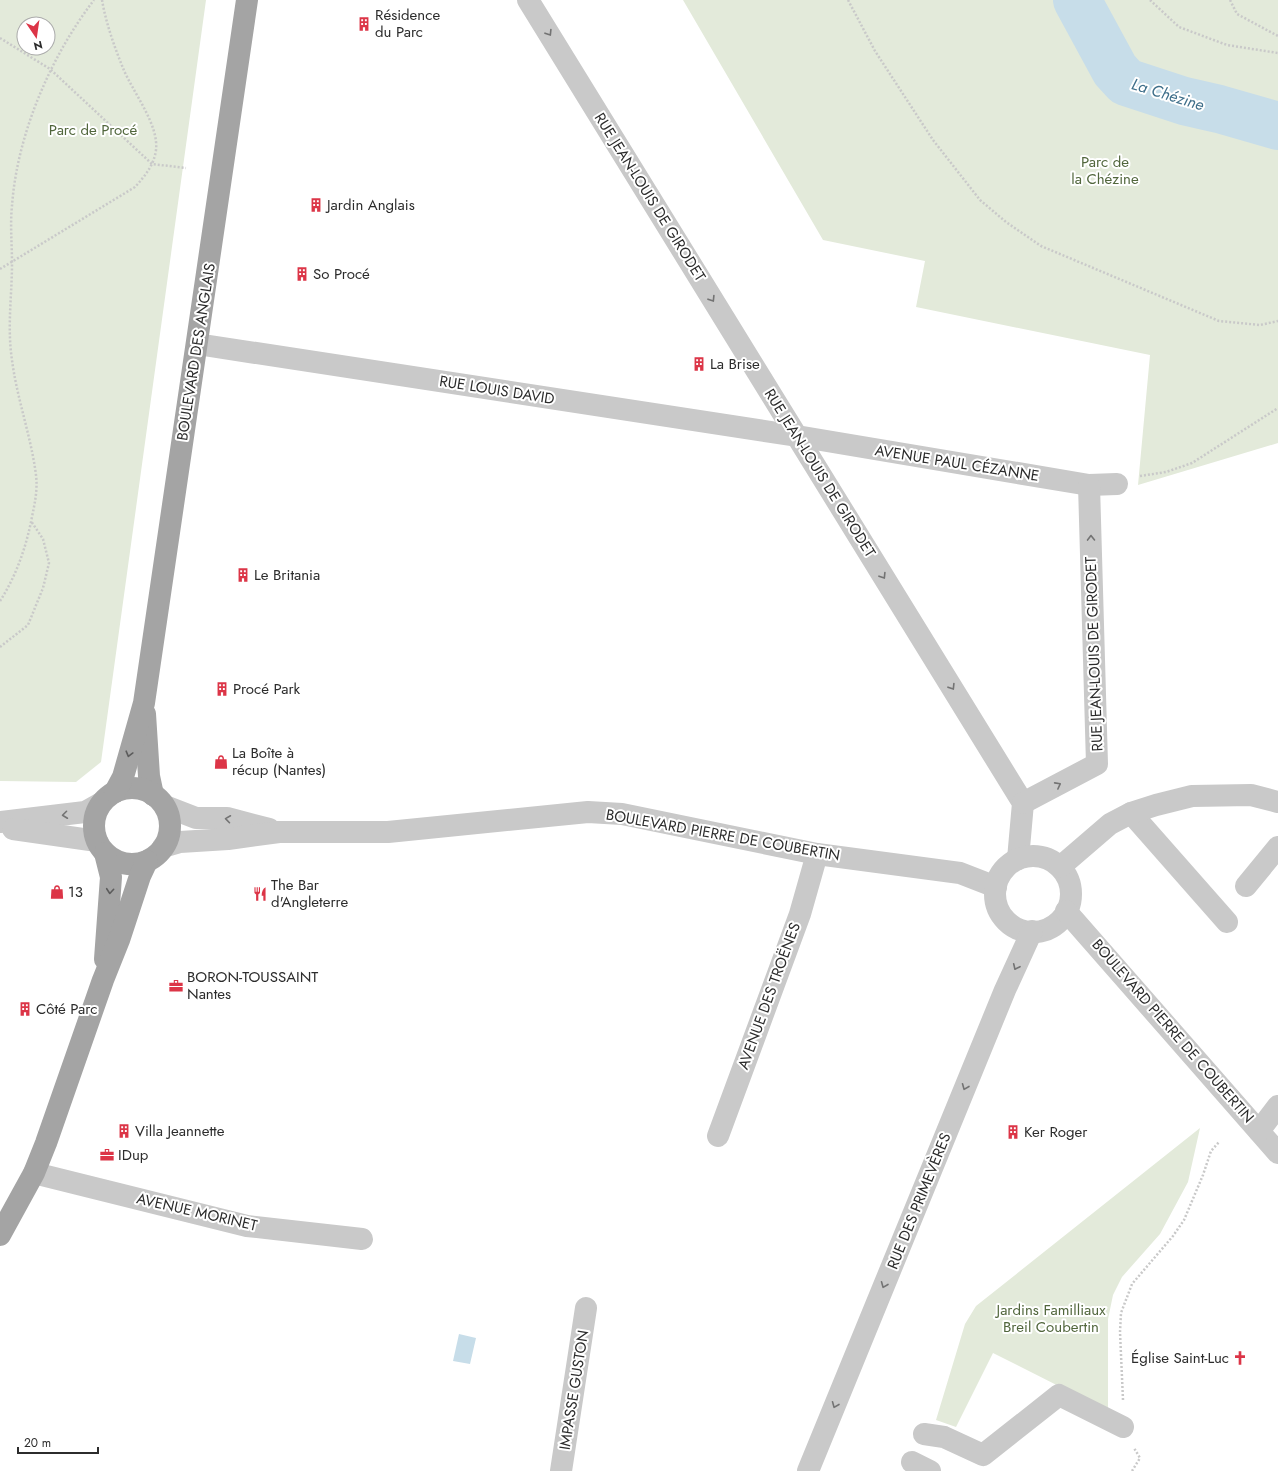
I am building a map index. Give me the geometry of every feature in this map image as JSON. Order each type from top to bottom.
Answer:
[{"type":"main road","name":"BOULEVARD DES ANGLAIS","points":[[108,798],[123,777],[144,703],[247,0]]},
{"type":"main road","name":"BOULEVARD DES ANGLAIS","points":[[144,703],[148,733],[150,776],[159,800]]},
{"type":"main road","points":[[0,1235],[34,1173],[60,1106],[140,876],[169,834],[170,826],[159,800],[147,791],[133,788],[108,798],[97,810],[94,825],[111,876],[103,980]]},
{"type":"main road","points":[[101,847],[112,859],[129,864],[139,864],[155,854]]},
{"type":"street","name":"RUE JEAN-LOUIS DE GIRODET","points":[[528,0],[1023,803],[1097,764],[1089,485]]},
{"type":"street","name":"RUE LOUIS DAVID","points":[[197,344],[797,436]]},
{"type":"street","name":"AVENUE PAUL CÉZANNE","points":[[797,436],[1089,485],[1117,484]]},
{"type":"street","points":[[1060,867],[1110,824],[1131,813],[1156,804],[1192,796],[1251,795],[1278,802]]},
{"type":"street","points":[[0,822],[85,812],[108,798]]},
{"type":"street","name":"BOULEVARD PIERRE DE COUBERTIN","points":[[159,800],[196,818],[227,818],[279,832]]},
{"type":"street","points":[[1018,859],[1023,803]]},
{"type":"street","name":"BOULEVARD PIERRE DE COUBERTIN","points":[[155,854],[180,842],[228,839],[279,832],[388,832],[588,812],[622,814],[817,854],[960,873],[996,887]]},
{"type":"street","points":[[1131,813],[1226,922]]},
{"type":"street","points":[[0,828],[61,835],[101,847]]},
{"type":"street","points":[[1246,886],[1278,847]]},
{"type":"street","name":"AVENUE DES TROËNES","points":[[718,1136],[800,914],[817,854]]},
{"type":"street","points":[[1032,856],[1039,856],[1052,861],[1060,867],[1067,876],[1071,890],[1069,904],[1066,911],[1055,925],[1044,930],[1032,931],[1013,926],[1003,917],[996,900],[996,887],[1003,870],[1018,859],[1032,856]]},
{"type":"street","name":"BOULEVARD PIERRE DE COUBERTIN","points":[[1066,911],[1278,1152]]},
{"type":"street","name":"RUE DES PRIMEVÈRES","points":[[808,1471],[1005,990],[1032,931]]},
{"type":"street","points":[[1259,1131],[1278,1106]]},
{"type":"street","name":"AVENUE MORINET","points":[[34,1173],[247,1226],[362,1239]]},
{"type":"street","name":"IMPASSE GUSTON","points":[[561,1471],[586,1308]]},
{"type":"street","points":[[924,1434],[944,1438],[983,1455],[1059,1395],[1123,1427]]},
{"type":"path","points":[[0,600],[9,586],[26,546],[37,492],[36,475],[12,360],[9,307],[12,263],[12,206],[15,179],[26,138],[50,70],[77,22],[94,0]]},
{"type":"path","points":[[0,269],[135,186],[147,174],[152,164],[156,149],[155,135],[123,69],[105,18],[102,0]]},
{"type":"path","points":[[848,0],[875,51],[933,140],[980,200],[1006,222],[1041,246],[1219,321],[1260,325],[1278,322]]},
{"type":"path","points":[[1150,0],[1179,27],[1227,44],[1278,53]]},
{"type":"path","points":[[1230,0],[1236,14],[1278,36]]},
{"type":"path","points":[[0,38],[50,70],[152,164],[186,168]]},
{"type":"path","points":[[1117,484],[1144,475],[1166,472],[1192,463],[1278,408]]},
{"type":"path","points":[[0,647],[28,625],[43,588],[49,563],[43,539],[31,520]]},
{"type":"path","points":[[1132,1471],[1140,1458],[1123,1427],[1120,1332],[1122,1313],[1132,1284],[1165,1246],[1184,1220],[1195,1198],[1211,1151],[1219,1142]]},
{"type":"green space","name":"Parc de Procé","points":[[0,0],[206,0],[101,762],[76,782],[0,781]]},
{"type":"green space","name":"Parc de la Chézine","points":[[683,0],[1278,0],[1278,443],[1138,485],[1150,355],[916,307],[925,261],[823,240]]},
{"type":"green space","name":"Jardins Familliaux Breil Coubertin","points":[[1200,1128],[1188,1182],[1160,1234],[1122,1277],[1113,1295],[1108,1319],[1108,1411],[993,1353],[956,1427],[936,1420],[965,1324],[976,1306]]},
{"type":"water","points":[[459,1334],[476,1338],[470,1364],[453,1361]]},
{"type":"waterway","name":"La Chézine","points":[[1077,0],[1115,70],[1126,82],[1184,101],[1219,109],[1278,126]]},
{"type":"place","name":"Résidence du Parc","points":[[364,24]]},
{"type":"place","name":"Jardin Anglais","points":[[316,205]]},
{"type":"place","name":"So Procé","points":[[302,274]]},
{"type":"place","name":"La Brise","points":[[699,364]]},
{"type":"place","name":"Le Britania","points":[[243,575]]},
{"type":"place","name":"Procé Park","points":[[222,689]]},
{"type":"place","name":"La Boîte à récup (Nantes)","points":[[221,762]]},
{"type":"place","name":"13","points":[[57,892]]},
{"type":"place","name":"The Bar d'Angleterre","points":[[260,894]]},
{"type":"place","name":"BORON-TOUSSAINT Nantes","points":[[176,986]]},
{"type":"place","name":"Côté Parc","points":[[25,1009]]},
{"type":"place","name":"Villa Jeannette","points":[[124,1131]]},
{"type":"place","name":"Ker Roger","points":[[1013,1132]]},
{"type":"place","name":"IDup","points":[[107,1155]]},
{"type":"place","name":"Église Saint-Luc","points":[[1240,1358]]}]
